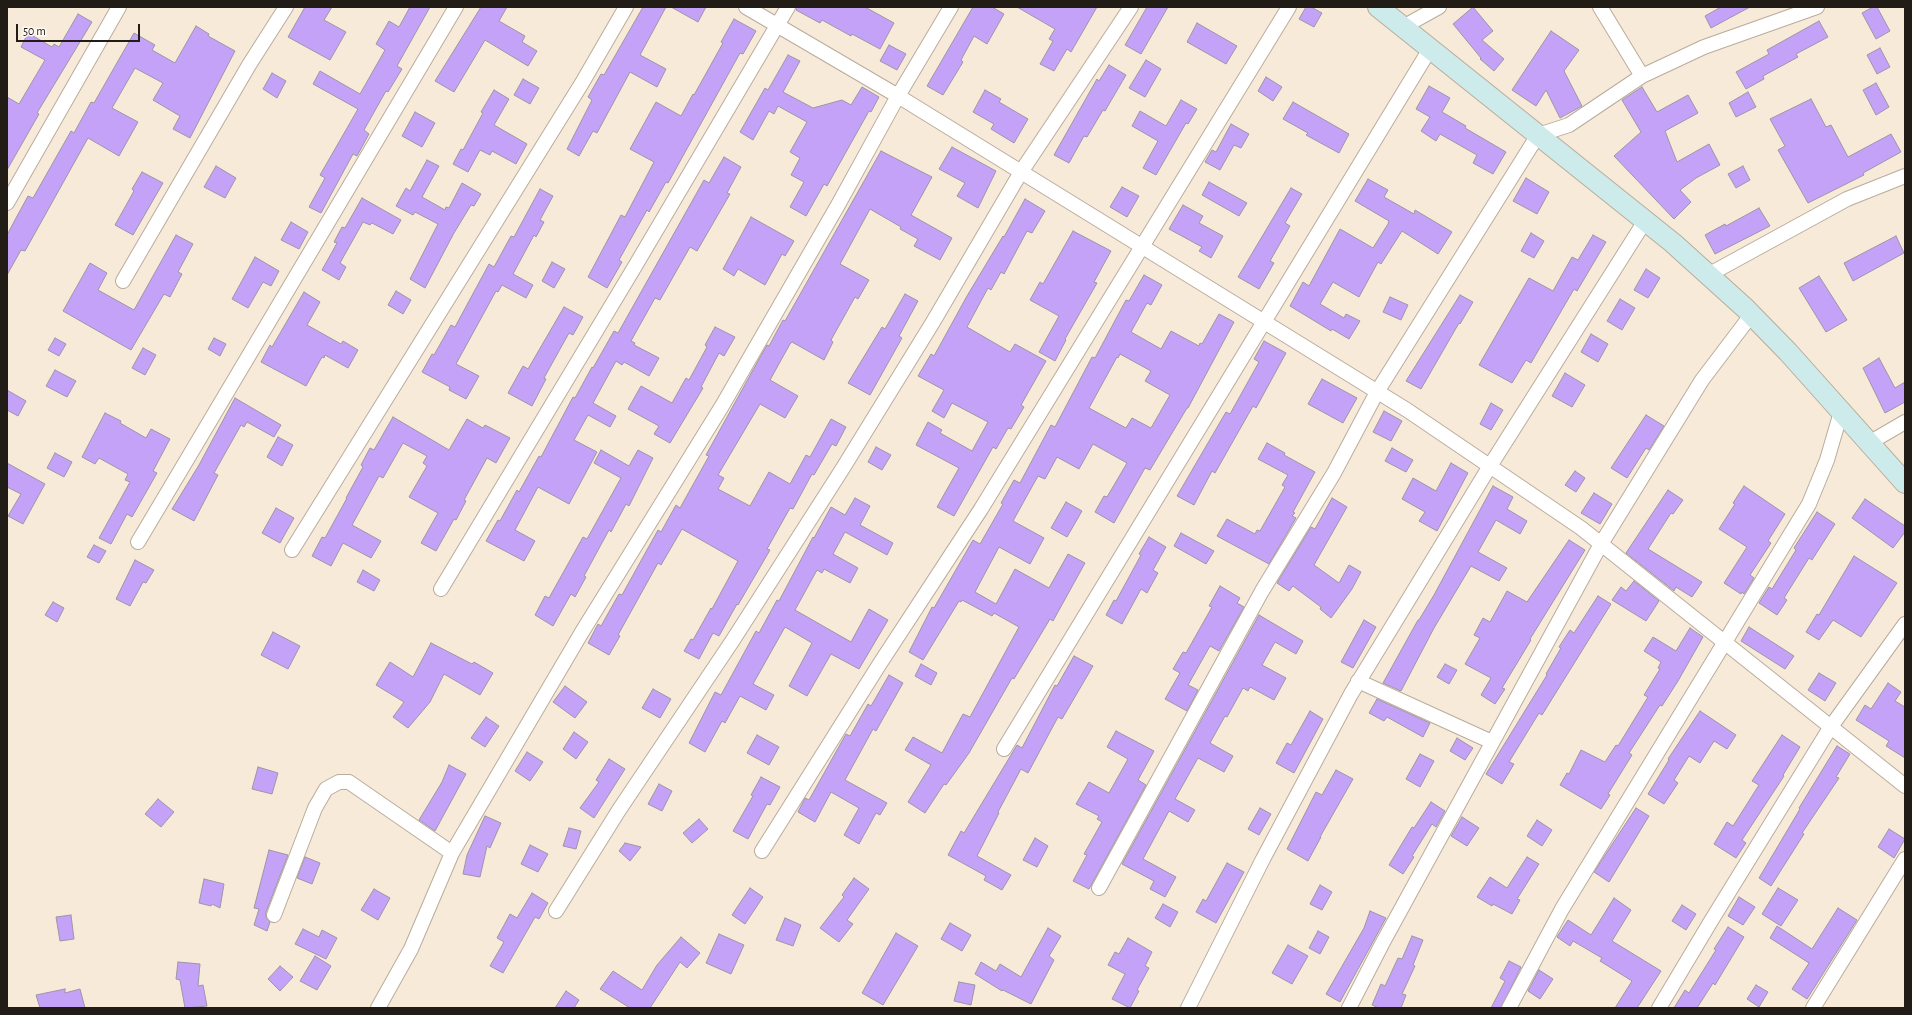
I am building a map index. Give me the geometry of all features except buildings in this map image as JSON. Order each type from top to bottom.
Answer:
[{"type":"main road","points":[[1378,7],[1645,221],[1752,314],[1905,483]]},
{"type":"street","points":[[7,203],[119,7]]},
{"type":"street","points":[[124,281],[249,65],[286,7]]},
{"type":"street","points":[[138,542],[456,7]]},
{"type":"street","points":[[292,550],[582,84],[626,7]]},
{"type":"street","points":[[746,7],[898,96],[1263,323],[1377,392],[1490,466],[1601,544],[1830,728],[1905,786]]},
{"type":"street","points":[[441,589],[634,268],[788,7]]},
{"type":"street","points":[[378,1008],[411,949],[452,853],[582,632],[722,406],[838,205],[898,96],[951,7]]},
{"type":"street","points":[[556,911],[619,810],[732,640],[843,468],[933,322],[1021,172],[1131,7]]},
{"type":"street","points":[[762,851],[879,665],[981,509],[1143,248],[1289,7]]},
{"type":"street","points":[[1403,27],[1439,7]]},
{"type":"street","points":[[1600,7],[1642,76]]},
{"type":"street","points":[[1099,888],[1262,591],[1334,473],[1377,392],[1538,136],[1569,125],[1642,76],[1704,48],[1817,7]]},
{"type":"street","points":[[1004,749],[1430,49]]},
{"type":"street","points":[[1708,275],[1847,199],[1905,176]]},
{"type":"street","points":[[1188,1008],[1263,859],[1358,681],[1490,466],[1645,221]]},
{"type":"street","points":[[1349,1008],[1382,944],[1601,544],[1702,380],[1752,314]]},
{"type":"street","points":[[1509,1008],[1562,909],[1809,504],[1827,460],[1842,412]]},
{"type":"street","points":[[1869,443],[1905,422]]},
{"type":"street","points":[[1659,1008],[1710,921],[1830,728],[1905,624]]},
{"type":"street","points":[[1358,681],[1492,742]]},
{"type":"street","points":[[274,915],[315,808],[326,788],[339,782],[349,782],[452,853]]},
{"type":"street","points":[[1813,1008],[1905,859]]}]
